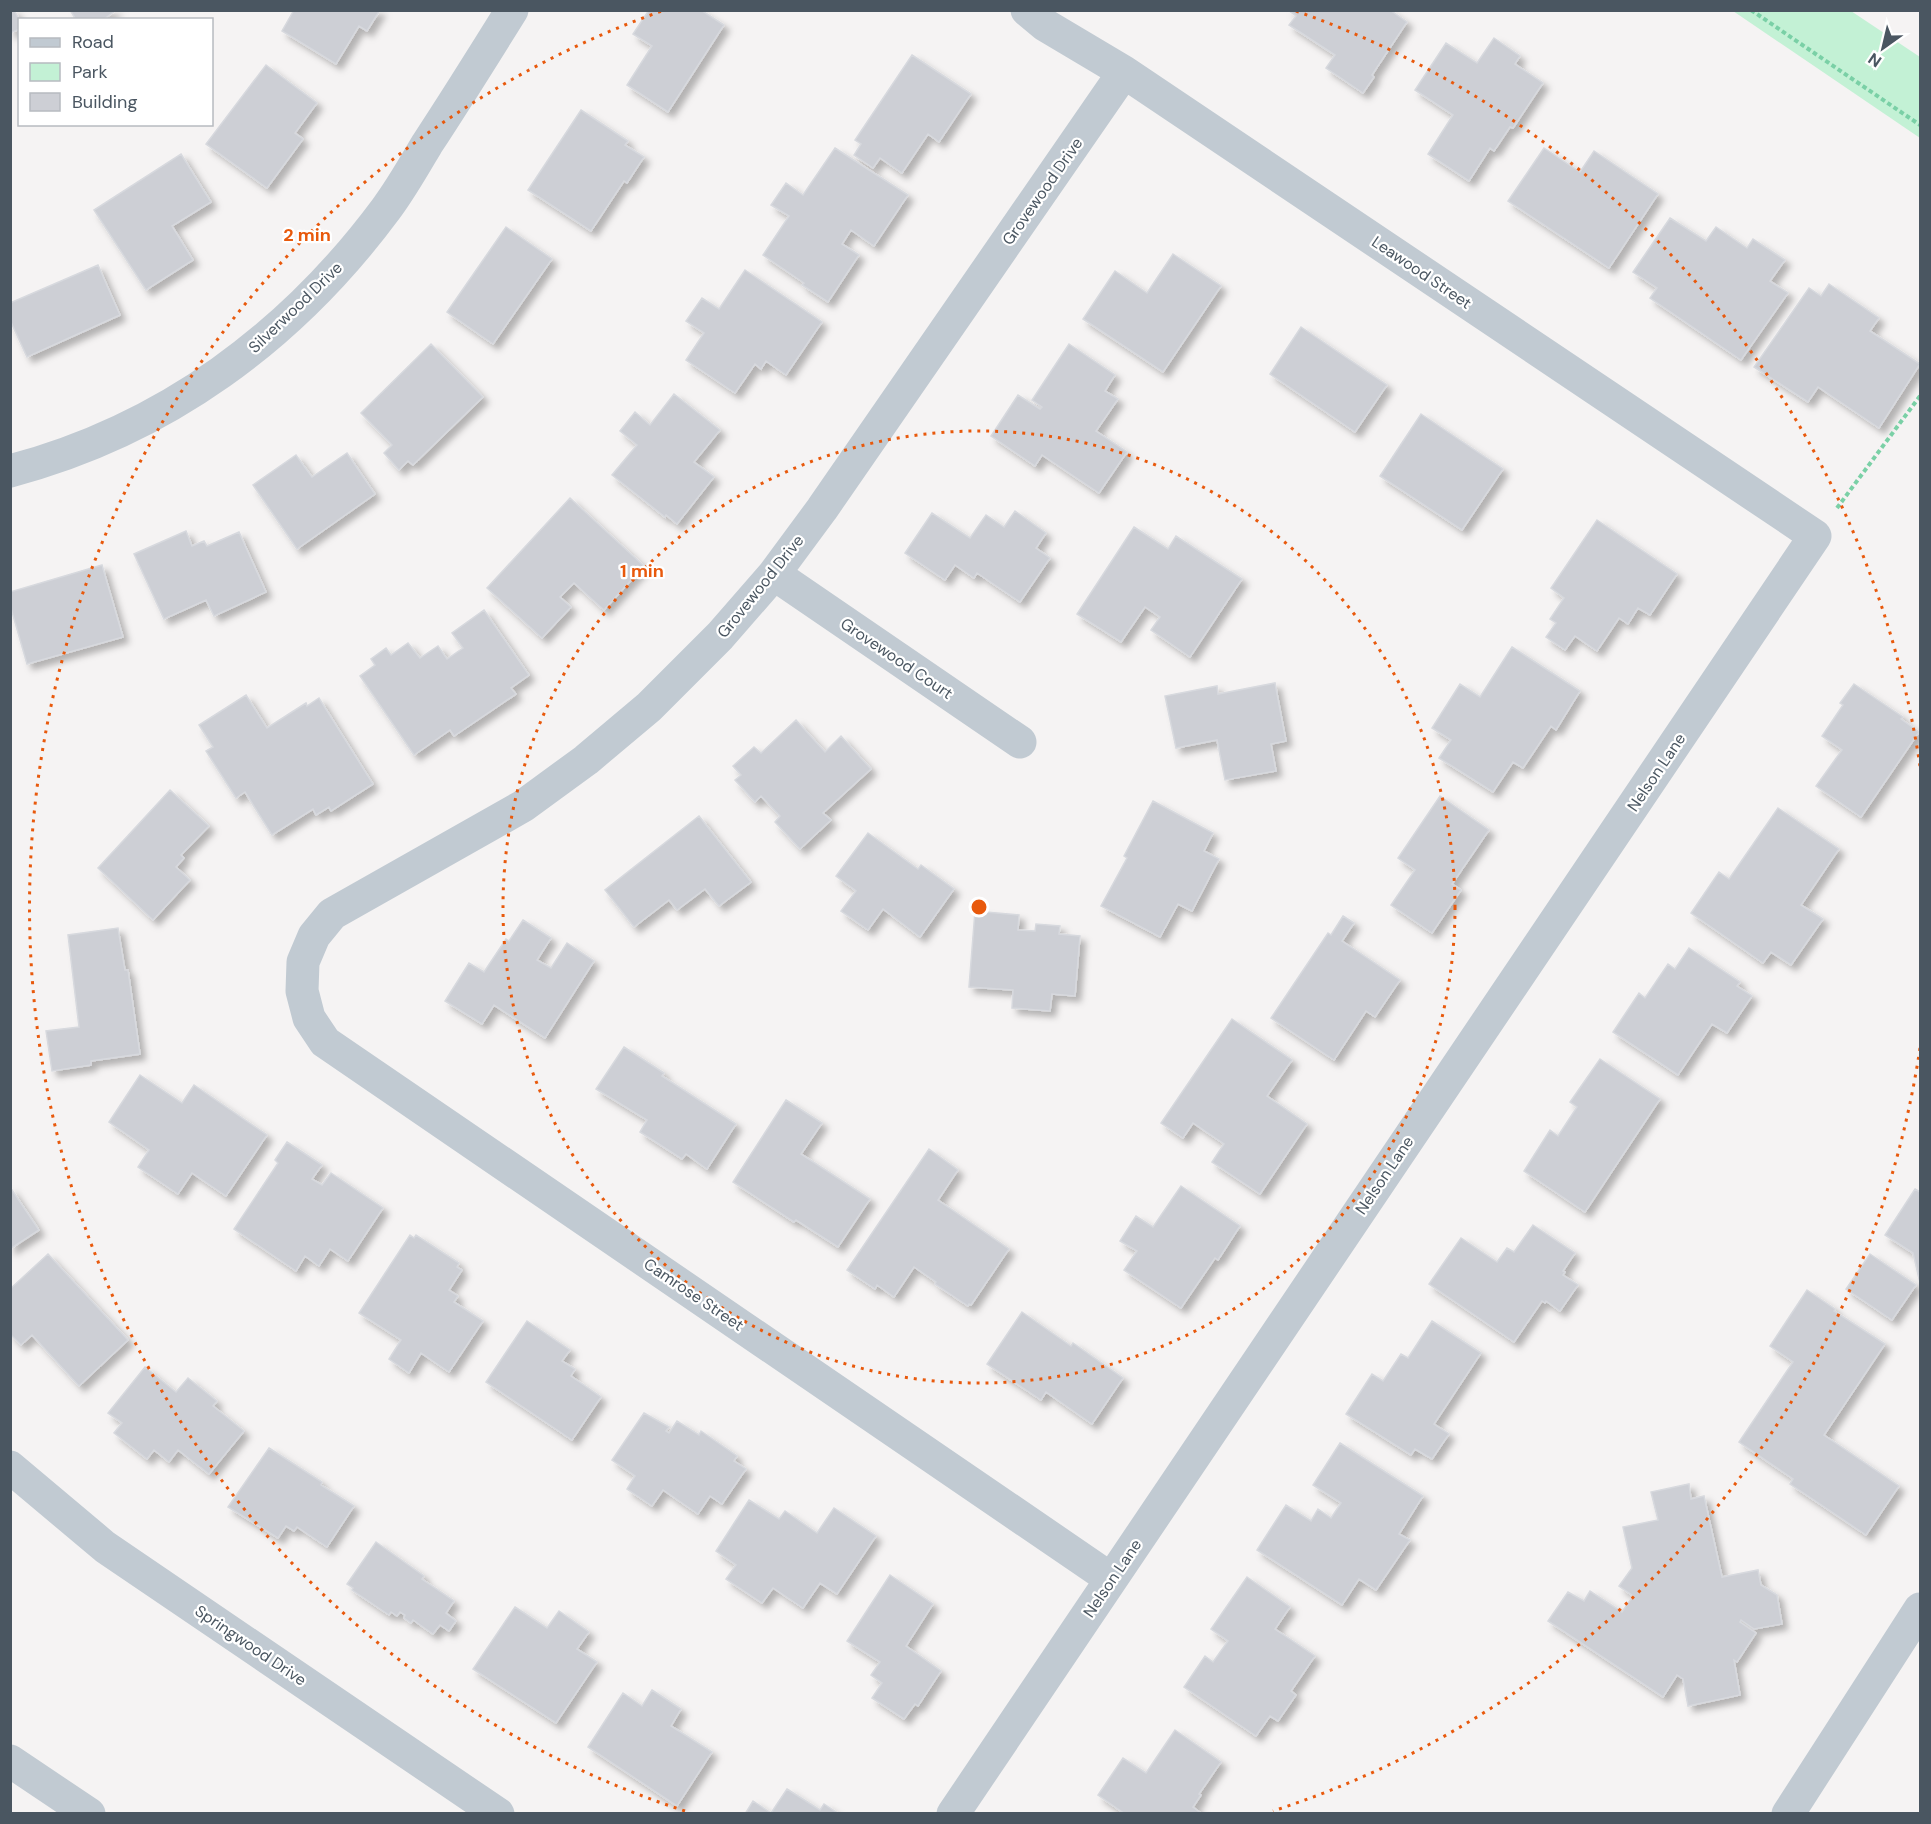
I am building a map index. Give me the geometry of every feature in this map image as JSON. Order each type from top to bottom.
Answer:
[{"type":"street","name":"Silverwood Drive","points":[[10,471],[47,461],[134,426],[215,379],[270,336],[329,279],[387,208],[512,10]]},
{"type":"street","name":"Leawood Street","points":[[1027,10],[1045,25],[1124,72],[1815,536]]},
{"type":"street","name":"Grovewood Drive","points":[[302,991],[303,962],[314,936],[332,914],[523,806],[586,760],[649,707],[720,636],[774,574],[822,509],[1124,72]]},
{"type":"street","name":"Nelson Lane","points":[[953,1814],[1815,536]]},
{"type":"street","name":"Grovewood Court","points":[[774,574],[1020,742]]},
{"type":"street","name":"Camrose Street","points":[[302,991],[309,1018],[325,1042],[1111,1579]]},
{"type":"street","name":"Springwood Drive","points":[[10,1467],[105,1546],[498,1814]]},
{"type":"street","points":[[1788,1814],[1920,1609]]},
{"type":"street","points":[[10,1761],[89,1814]]},
{"type":"path","points":[[1751,10],[1920,125]]},
{"type":"path","points":[[1815,536],[1920,396]]},
{"type":"green space","points":[[1733,11],[1851,11],[1920,57],[1920,138]]},
{"type":"building","points":[[10,10],[14,10],[18,18],[18,30],[10,33]]},
{"type":"building","points":[[70,10],[116,10],[106,18],[75,18]]},
{"type":"building","points":[[294,10],[380,10],[367,31],[359,26],[336,64],[282,31]]},
{"type":"building","points":[[649,10],[701,10],[724,25],[668,112],[627,85],[652,46],[633,34]]},
{"type":"building","points":[[1288,10],[1390,10],[1407,22],[1372,75],[1374,77],[1363,93],[1326,68],[1335,55],[1289,25],[1296,16]]},
{"type":"building","points":[[1494,38],[1520,56],[1515,64],[1543,83],[1513,128],[1510,127],[1494,151],[1490,148],[1469,181],[1428,154],[1453,115],[1415,90],[1446,43],[1477,63]]},
{"type":"building","points":[[912,55],[971,94],[939,142],[928,134],[902,173],[880,158],[873,168],[854,155],[861,144],[855,140]]},
{"type":"building","points":[[266,65],[317,103],[295,133],[303,139],[267,188],[206,144]]},
{"type":"building","points":[[581,110],[628,141],[625,145],[644,157],[627,183],[624,181],[591,231],[528,190]]},
{"type":"building","points":[[835,148],[908,195],[874,246],[851,230],[842,244],[859,255],[828,302],[763,255],[789,216],[771,205],[786,183],[803,195]]},
{"type":"building","points":[[1544,148],[1580,172],[1594,151],[1658,194],[1609,268],[1508,201]]},
{"type":"building","points":[[181,154],[211,202],[172,226],[193,260],[146,290],[94,210]]},
{"type":"building","points":[[1670,218],[1706,241],[1716,227],[1747,248],[1753,239],[1785,260],[1770,281],[1788,293],[1741,360],[1650,298],[1657,288],[1633,272]]},
{"type":"building","points":[[506,227],[552,259],[493,344],[447,312]]},
{"type":"building","points":[[1173,254],[1221,286],[1163,372],[1083,319],[1115,271],[1147,293]]},
{"type":"building","points":[[98,265],[120,315],[27,357],[10,320],[10,303]]},
{"type":"building","points":[[745,270],[822,322],[786,375],[766,361],[761,369],[755,364],[735,393],[686,360],[704,333],[686,321],[702,298],[719,309]]},
{"type":"building","points":[[1829,284],[1879,318],[1870,331],[1920,364],[1879,428],[1818,387],[1808,402],[1754,367],[1809,288],[1821,296]]},
{"type":"building","points":[[1301,327],[1387,385],[1355,432],[1270,374]]},
{"type":"building","points":[[431,344],[483,397],[413,465],[408,461],[399,470],[384,453],[392,445],[361,413]]},
{"type":"building","points":[[1069,344],[1115,375],[1105,391],[1118,399],[1096,431],[1127,452],[1099,493],[1042,455],[1035,466],[991,436],[1018,395],[1040,409],[1042,407],[1032,400]]},
{"type":"building","points":[[674,394],[720,430],[694,462],[714,477],[677,524],[612,475],[637,445],[620,431],[635,412],[650,425]]},
{"type":"building","points":[[1421,414],[1503,469],[1462,530],[1380,476]]},
{"type":"building","points":[[347,453],[375,494],[297,549],[253,485],[296,455],[312,477]]},
{"type":"building","points":[[570,498],[644,566],[604,610],[574,583],[560,597],[571,607],[542,638],[487,588]]},
{"type":"building","points":[[1015,511],[1046,533],[1036,548],[1050,558],[1020,602],[977,573],[974,578],[955,565],[945,580],[905,553],[932,513],[970,538],[986,515],[1004,527]]},
{"type":"building","points":[[1597,520],[1677,574],[1650,615],[1638,608],[1628,624],[1619,618],[1597,651],[1575,636],[1565,650],[1546,637],[1556,623],[1550,619],[1564,598],[1551,588]]},
{"type":"building","points":[[1134,527],[1168,549],[1176,536],[1242,579],[1190,657],[1151,630],[1160,617],[1145,607],[1121,642],[1077,614]]},
{"type":"building","points":[[186,531],[192,546],[204,541],[207,546],[239,532],[266,592],[214,616],[206,600],[164,619],[134,554]]},
{"type":"building","points":[[102,565],[123,637],[27,664],[10,605],[10,592]]},
{"type":"building","points":[[484,610],[529,675],[511,688],[516,694],[454,736],[450,730],[414,755],[360,676],[375,665],[371,659],[386,648],[391,655],[408,643],[420,658],[438,646],[447,659],[463,648],[452,633]]},
{"type":"building","points":[[1512,647],[1580,691],[1556,730],[1551,726],[1523,768],[1513,762],[1493,792],[1439,758],[1451,740],[1432,728],[1460,684],[1480,697]]},
{"type":"building","points":[[1275,683],[1286,741],[1271,744],[1276,771],[1225,780],[1217,740],[1176,748],[1165,696],[1217,686],[1218,694]]},
{"type":"building","points":[[1854,684],[1903,717],[1901,719],[1919,732],[1861,817],[1816,786],[1842,750],[1822,736],[1843,705],[1840,703]]},
{"type":"building","points":[[246,695],[267,728],[306,703],[307,706],[319,698],[373,784],[331,811],[329,807],[316,815],[313,809],[272,835],[245,792],[236,798],[206,751],[213,747],[199,725]]},
{"type":"building","points":[[796,720],[825,752],[841,736],[871,769],[823,813],[831,820],[800,849],[775,822],[780,816],[761,796],[755,802],[735,780],[741,775],[733,766],[754,747],[761,753]]},
{"type":"building","points":[[170,790],[209,826],[181,855],[184,858],[176,867],[190,880],[153,920],[98,868]]},
{"type":"building","points":[[1440,796],[1489,830],[1452,884],[1461,890],[1432,933],[1391,905],[1415,870],[1398,858]]},
{"type":"building","points":[[1153,801],[1213,833],[1204,851],[1219,859],[1192,911],[1178,904],[1160,937],[1101,906],[1127,858],[1124,856]]},
{"type":"building","points":[[1778,808],[1839,849],[1801,905],[1823,919],[1791,965],[1771,952],[1763,963],[1691,913],[1719,872],[1729,879]]},
{"type":"building","points":[[699,816],[751,882],[719,906],[705,889],[677,910],[669,900],[634,927],[605,890]]},
{"type":"building","points":[[868,833],[918,869],[921,865],[954,889],[920,937],[883,909],[868,930],[841,911],[856,891],[836,876]]},
{"type":"building","points":[[975,911],[1019,915],[1018,930],[1035,931],[1036,924],[1060,926],[1059,934],[1080,936],[1075,996],[1052,994],[1050,1011],[1012,1008],[1013,990],[969,987]]},
{"type":"building","points":[[1343,916],[1354,923],[1342,941],[1400,980],[1375,1017],[1366,1011],[1334,1060],[1271,1018],[1328,933],[1331,935]]},
{"type":"building","points":[[523,920],[551,938],[537,960],[551,968],[567,943],[594,961],[545,1038],[494,1005],[482,1024],[445,1001],[469,963],[484,972],[506,939],[509,941]]},
{"type":"building","points":[[118,928],[125,970],[128,970],[140,1054],[91,1061],[91,1065],[52,1071],[46,1031],[79,1027],[68,935]]},
{"type":"building","points":[[1689,948],[1740,982],[1737,986],[1752,996],[1727,1033],[1712,1024],[1678,1075],[1613,1032],[1639,993],[1645,998],[1668,964],[1675,969]]},
{"type":"building","points":[[1232,1019],[1292,1060],[1267,1096],[1307,1124],[1260,1194],[1212,1162],[1224,1144],[1193,1123],[1183,1138],[1161,1123]]},
{"type":"building","points":[[624,1047],[664,1073],[662,1076],[736,1124],[707,1169],[686,1154],[682,1159],[640,1132],[647,1120],[596,1089]]},
{"type":"building","points":[[1600,1059],[1660,1099],[1585,1212],[1524,1171],[1550,1130],[1558,1136],[1577,1107],[1570,1102]]},
{"type":"building","points":[[140,1075],[182,1103],[194,1085],[267,1135],[226,1196],[192,1173],[178,1194],[138,1167],[149,1150],[109,1122]]},
{"type":"building","points":[[786,1100],[822,1123],[801,1154],[870,1199],[838,1247],[796,1220],[794,1222],[733,1182]]},
{"type":"building","points":[[287,1142],[322,1165],[312,1179],[322,1185],[331,1173],[383,1208],[348,1261],[330,1249],[319,1266],[305,1256],[296,1271],[234,1229],[278,1163],[275,1160]]},
{"type":"building","points":[[929,1149],[958,1170],[938,1200],[1009,1249],[971,1305],[968,1306],[914,1267],[894,1297],[877,1285],[875,1289],[847,1270]]},
{"type":"building","points":[[1181,1186],[1240,1226],[1218,1260],[1215,1258],[1181,1308],[1124,1270],[1137,1251],[1120,1241],[1136,1216],[1153,1227]]},
{"type":"building","points":[[10,1187],[39,1230],[10,1249]]},
{"type":"building","points":[[1915,1189],[1920,1192],[1920,1283],[1913,1253],[1885,1235]]},
{"type":"building","points":[[1533,1225],[1575,1253],[1563,1271],[1565,1272],[1563,1275],[1578,1285],[1560,1311],[1546,1301],[1545,1303],[1542,1301],[1514,1342],[1429,1284],[1461,1238],[1497,1262],[1507,1248],[1514,1252]]},
{"type":"building","points":[[410,1235],[414,1238],[416,1235],[459,1263],[457,1267],[462,1270],[449,1290],[458,1296],[454,1302],[483,1321],[449,1372],[421,1353],[409,1373],[389,1359],[401,1340],[359,1313]]},
{"type":"building","points":[[48,1254],[128,1340],[79,1386],[32,1335],[21,1345],[10,1334],[10,1289]]},
{"type":"building","points":[[1870,1254],[1916,1285],[1892,1320],[1846,1289]]},
{"type":"building","points":[[1807,1290],[1835,1309],[1834,1311],[1885,1344],[1824,1435],[1899,1486],[1866,1535],[1790,1484],[1793,1479],[1739,1442],[1793,1362],[1770,1346]]},
{"type":"building","points":[[1022,1312],[1071,1346],[1073,1343],[1123,1378],[1092,1424],[1046,1392],[1041,1400],[987,1364]]},
{"type":"building","points":[[527,1321],[570,1350],[562,1361],[575,1369],[571,1376],[601,1397],[572,1440],[486,1382]]},
{"type":"building","points":[[1432,1321],[1481,1353],[1434,1424],[1449,1434],[1432,1459],[1415,1449],[1411,1455],[1346,1414],[1372,1374],[1383,1381],[1401,1354],[1408,1358]]},
{"type":"building","points":[[145,1367],[176,1392],[188,1378],[217,1401],[213,1406],[244,1431],[209,1474],[178,1450],[169,1462],[154,1450],[147,1459],[114,1433],[122,1423],[108,1413]]},
{"type":"building","points":[[644,1413],[669,1427],[666,1431],[669,1433],[677,1421],[699,1435],[701,1431],[737,1456],[734,1461],[746,1469],[722,1504],[710,1496],[698,1514],[663,1490],[652,1506],[627,1489],[635,1476],[612,1460]]},
{"type":"building","points":[[1340,1443],[1423,1496],[1399,1534],[1410,1540],[1376,1590],[1359,1579],[1342,1605],[1257,1550],[1286,1505],[1311,1521],[1318,1509],[1331,1518],[1341,1503],[1313,1485]]},
{"type":"building","points":[[269,1448],[354,1506],[327,1547],[297,1527],[294,1531],[286,1526],[278,1538],[228,1507]]},
{"type":"building","points":[[1689,1484],[1691,1499],[1704,1496],[1722,1577],[1758,1570],[1761,1585],[1777,1595],[1782,1624],[1754,1629],[1741,1620],[1740,1622],[1756,1633],[1737,1662],[1734,1660],[1740,1695],[1688,1706],[1683,1679],[1677,1675],[1663,1697],[1548,1621],[1568,1592],[1584,1601],[1590,1591],[1622,1612],[1633,1596],[1619,1586],[1632,1568],[1623,1527],[1658,1520],[1651,1492]]},
{"type":"building","points":[[749,1500],[779,1519],[785,1511],[817,1533],[834,1508],[876,1536],[837,1594],[820,1583],[803,1608],[773,1588],[762,1603],[726,1579],[736,1565],[716,1551]]},
{"type":"building","points":[[376,1542],[424,1576],[422,1579],[454,1601],[446,1613],[456,1621],[449,1631],[440,1625],[433,1634],[413,1620],[411,1623],[400,1612],[397,1616],[391,1612],[389,1615],[352,1590],[353,1588],[347,1584]]},
{"type":"building","points":[[890,1575],[933,1604],[906,1646],[941,1671],[918,1706],[915,1704],[904,1719],[872,1698],[882,1683],[871,1675],[880,1662],[847,1641]]},
{"type":"building","points":[[1247,1577],[1290,1607],[1275,1629],[1315,1656],[1291,1691],[1296,1695],[1278,1721],[1270,1716],[1256,1736],[1184,1687],[1205,1656],[1213,1662],[1228,1641],[1211,1629]]},
{"type":"building","points":[[515,1607],[547,1628],[559,1611],[589,1632],[577,1649],[597,1662],[556,1723],[473,1669]]},
{"type":"building","points":[[652,1690],[681,1709],[671,1726],[712,1752],[677,1806],[588,1747],[623,1693],[642,1706]]},
{"type":"building","points":[[1175,1730],[1221,1762],[1193,1807],[1202,1814],[1125,1814],[1098,1795],[1123,1758],[1146,1773]]},
{"type":"building","points":[[787,1789],[820,1810],[824,1804],[839,1814],[745,1814],[753,1801],[771,1813]]}]
